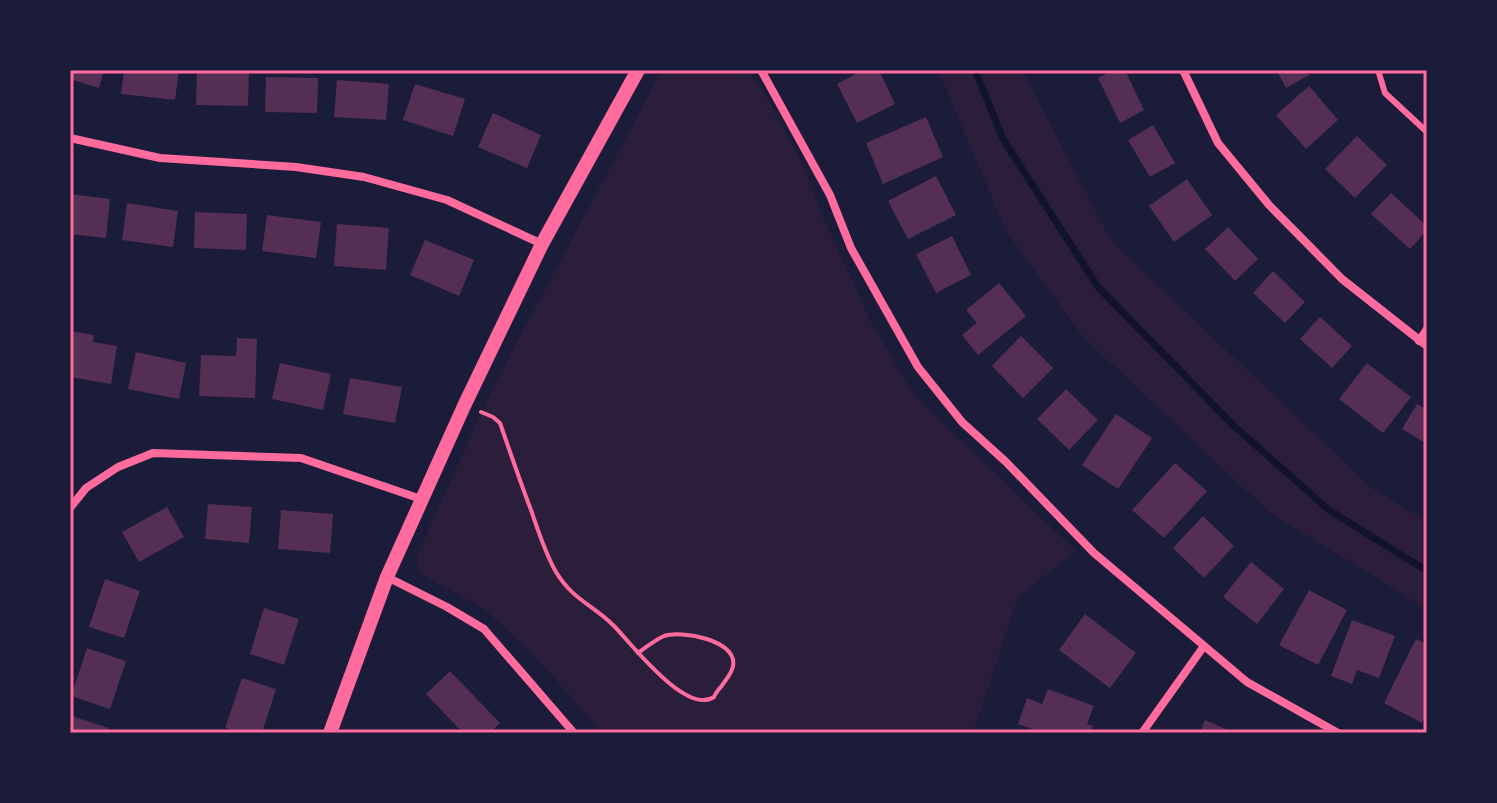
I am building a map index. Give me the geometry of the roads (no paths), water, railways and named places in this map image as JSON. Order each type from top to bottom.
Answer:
[{"type":"street","points":[[330,733],[387,577],[464,406],[542,244],[638,70]]},
{"type":"street","points":[[761,70],[830,195],[851,248],[918,367],[962,422],[1006,462],[1094,553],[1247,682],[1338,733]]},
{"type":"street","points":[[1183,70],[1218,143],[1269,205],[1342,279],[1423,343],[1427,329]]},
{"type":"street","points":[[70,138],[160,158],[296,167],[364,177],[447,200],[542,244]]},
{"type":"street","points":[[70,508],[86,488],[118,467],[153,453],[301,458],[421,499]]},
{"type":"street","points":[[387,577],[484,629],[574,733]]},
{"type":"street","points":[[1142,733],[1204,646]]},
{"type":"lane","points":[[1378,70],[1385,93],[1427,132]]},
{"type":"waterway","points":[[975,70],[1003,139],[1098,287],[1234,426],[1329,510],[1427,571]]}]
